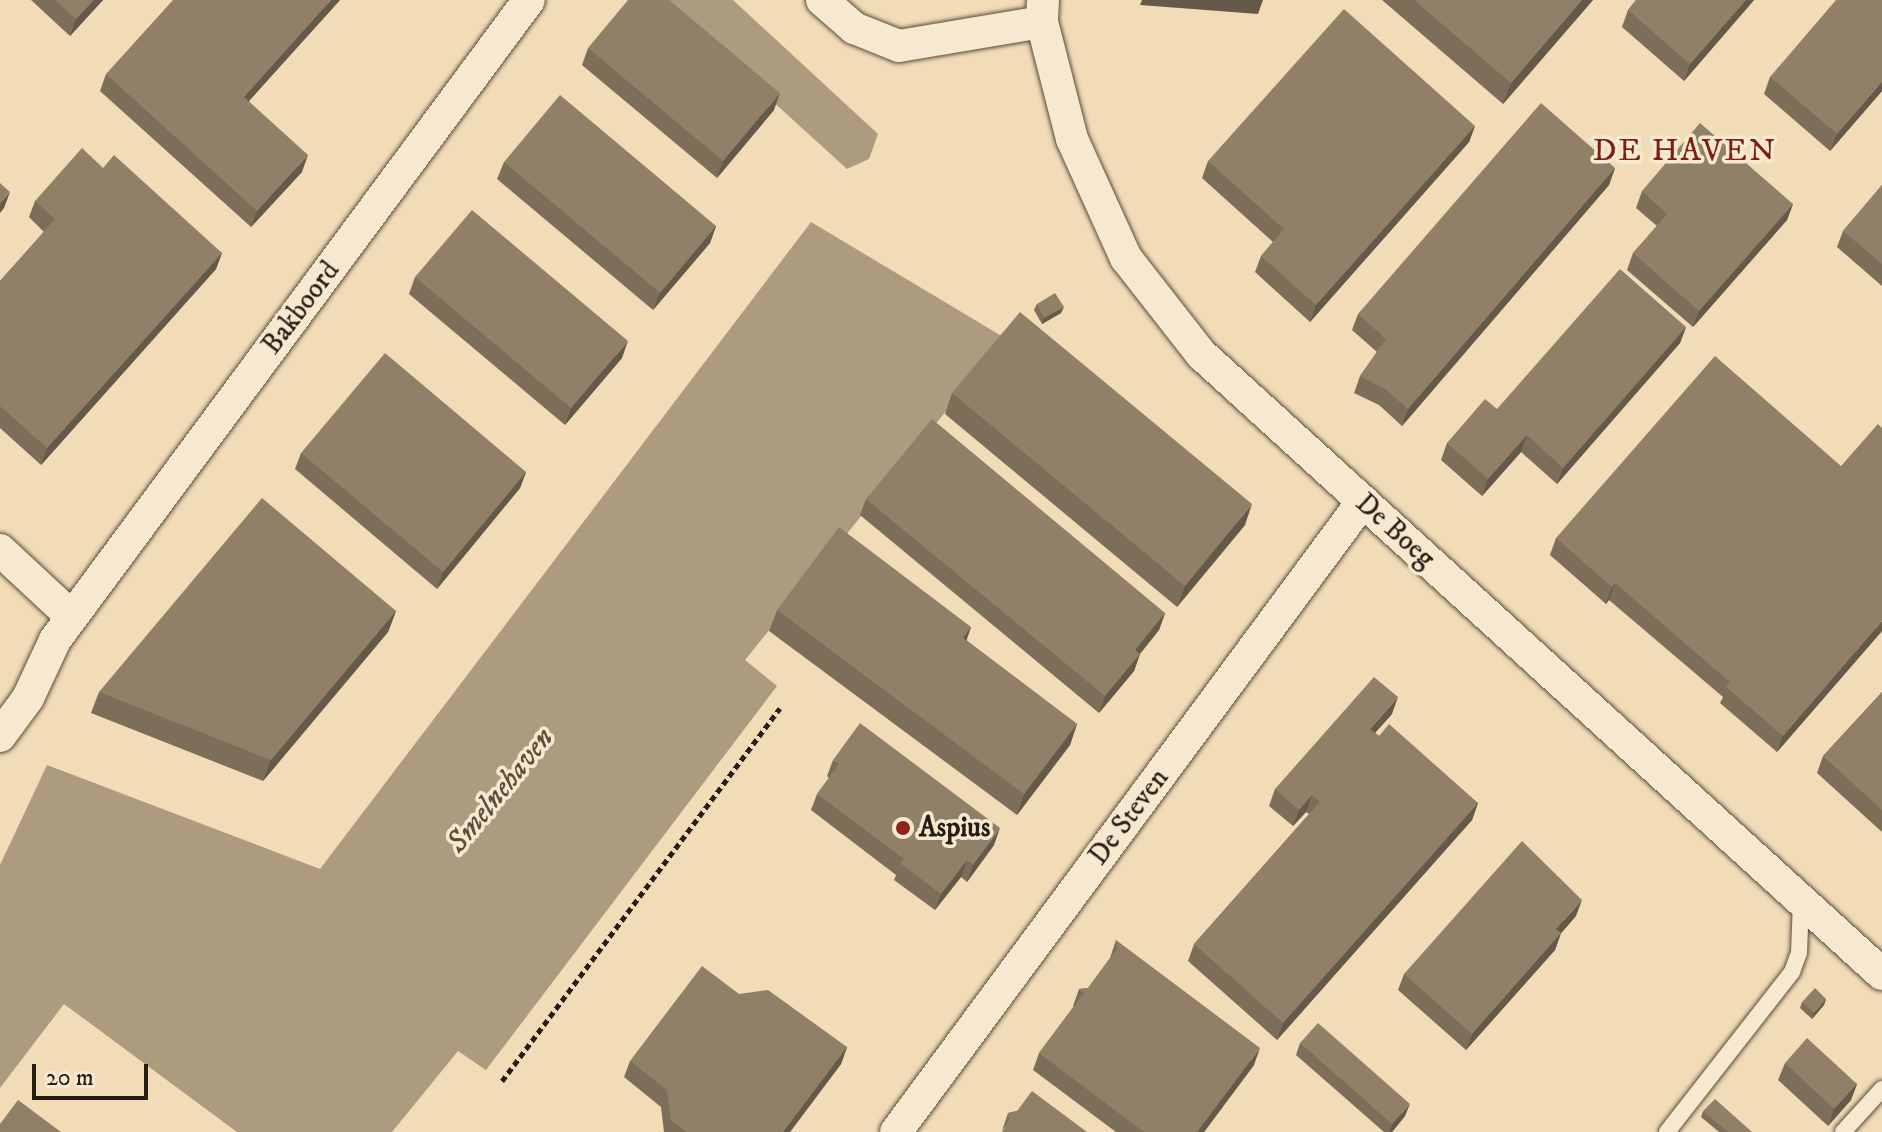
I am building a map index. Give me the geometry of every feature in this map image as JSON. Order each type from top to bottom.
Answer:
[{"type":"street","name":"Bakboord","points":[[0,736],[28,698],[55,640],[529,0]]},
{"type":"street","points":[[822,0],[854,28],[899,46],[1042,11]]},
{"type":"street","name":"De Boeg","points":[[1042,11],[1072,139],[1126,258],[1201,354],[1882,974]]},
{"type":"street","name":"De Steven","points":[[896,1132],[1363,501]]},
{"type":"street","points":[[0,550],[72,617]]},
{"type":"lane","points":[[1667,1132],[1792,972],[1799,953],[1801,900]]},
{"type":"lane","points":[[1843,1132],[1882,1089]]},
{"type":"path","points":[[502,1081],[780,708]]},
{"type":"water","points":[[661,0],[733,0],[878,134],[869,159],[847,169]]},
{"type":"water","name":"Smelnehaven","points":[[811,222],[1005,338],[745,660],[777,686],[486,1070],[458,1051],[392,1132],[237,1132],[64,1004],[0,1088],[0,865],[47,765],[320,869]]},
{"type":"building","points":[[55,0],[94,0],[76,19]]},
{"type":"building","points":[[173,0],[331,0],[244,97],[308,155],[257,211],[106,74]]},
{"type":"building","points":[[628,0],[669,0],[780,93],[723,161],[588,48]]},
{"type":"building","points":[[1414,0],[1582,0],[1511,83]]},
{"type":"building","points":[[1636,0],[1746,0],[1690,64],[1628,10]]},
{"type":"building","points":[[1836,0],[1882,0],[1882,82],[1837,134],[1770,77]]},
{"type":"building","points":[[1344,9],[1475,126],[1316,305],[1261,256],[1284,229],[1208,161]]},
{"type":"building","points":[[560,95],[716,226],[660,293],[504,162]]},
{"type":"building","points":[[1541,103],[1615,168],[1408,409],[1385,389],[1360,376],[1386,339],[1358,314]]},
{"type":"building","points":[[1700,123],[1793,204],[1699,311],[1633,253],[1667,214],[1642,191]]},
{"type":"building","points":[[82,148],[103,168],[114,155],[222,253],[47,448],[0,406],[0,281],[55,219],[35,201]]},
{"type":"building","points":[[0,183],[10,192],[0,203]]},
{"type":"building","points":[[1882,185],[1882,264],[1843,231]]},
{"type":"building","points":[[472,210],[628,341],[571,408],[415,277]]},
{"type":"building","points":[[1620,269],[1686,327],[1563,468],[1527,435],[1488,479],[1447,443],[1485,399],[1497,409]]},
{"type":"building","points":[[1055,293],[1064,307],[1044,318],[1037,304]]},
{"type":"building","points":[[1020,312],[1252,504],[1185,586],[952,393]]},
{"type":"building","points":[[385,353],[526,472],[443,572],[301,453]]},
{"type":"building","points":[[1715,356],[1841,466],[1878,424],[1882,428],[1882,621],[1783,736],[1726,687],[1730,682],[1615,583],[1612,587],[1556,538]]},
{"type":"building","points":[[932,419],[1165,613],[1135,650],[1140,654],[1105,696],[866,499]]},
{"type":"building","points":[[262,498],[396,611],[271,760],[99,692]]},
{"type":"building","points":[[839,527],[971,627],[963,638],[1077,724],[1024,794],[777,610]]},
{"type":"building","points":[[1374,677],[1398,697],[1370,729],[1379,736],[1389,724],[1478,803],[1283,1023],[1194,944],[1320,802],[1312,795],[1299,810],[1275,789]]},
{"type":"building","points":[[1882,692],[1882,810],[1823,756]]},
{"type":"building","name":"Aspius","points":[[860,723],[1000,828],[973,865],[967,860],[941,894],[900,863],[904,859],[817,794],[839,764],[833,760]]},
{"type":"building","points":[[1522,841],[1582,900],[1556,929],[1561,933],[1472,1034],[1404,974]]},
{"type":"building","points":[[1116,940],[1260,1048],[1197,1132],[1144,1132],[1039,1053],[1084,993],[1079,989],[1088,988],[1117,949]]},
{"type":"building","points":[[702,966],[739,994],[768,990],[847,1047],[783,1132],[687,1132],[671,1120],[667,1090],[630,1061]]},
{"type":"building","points":[[1815,988],[1826,999],[1814,1013],[1802,1002]]},
{"type":"building","points":[[1318,1023],[1410,1104],[1392,1124],[1300,1043]]},
{"type":"building","points":[[1807,1038],[1857,1084],[1834,1109],[1785,1063]]},
{"type":"building","points":[[1032,1091],[1087,1132],[1002,1132],[1009,1121],[1008,1113],[1017,1111]]},
{"type":"building","points":[[1715,1099],[1752,1132],[1728,1132],[1703,1111]]},
{"type":"building","points":[[18,1100],[61,1132],[0,1132],[0,1124]]},
{"type":"place","name":"Aspius","points":[[903,828]]},
{"type":"district","name":"DE HAVEN","points":[[1685,151]]}]
